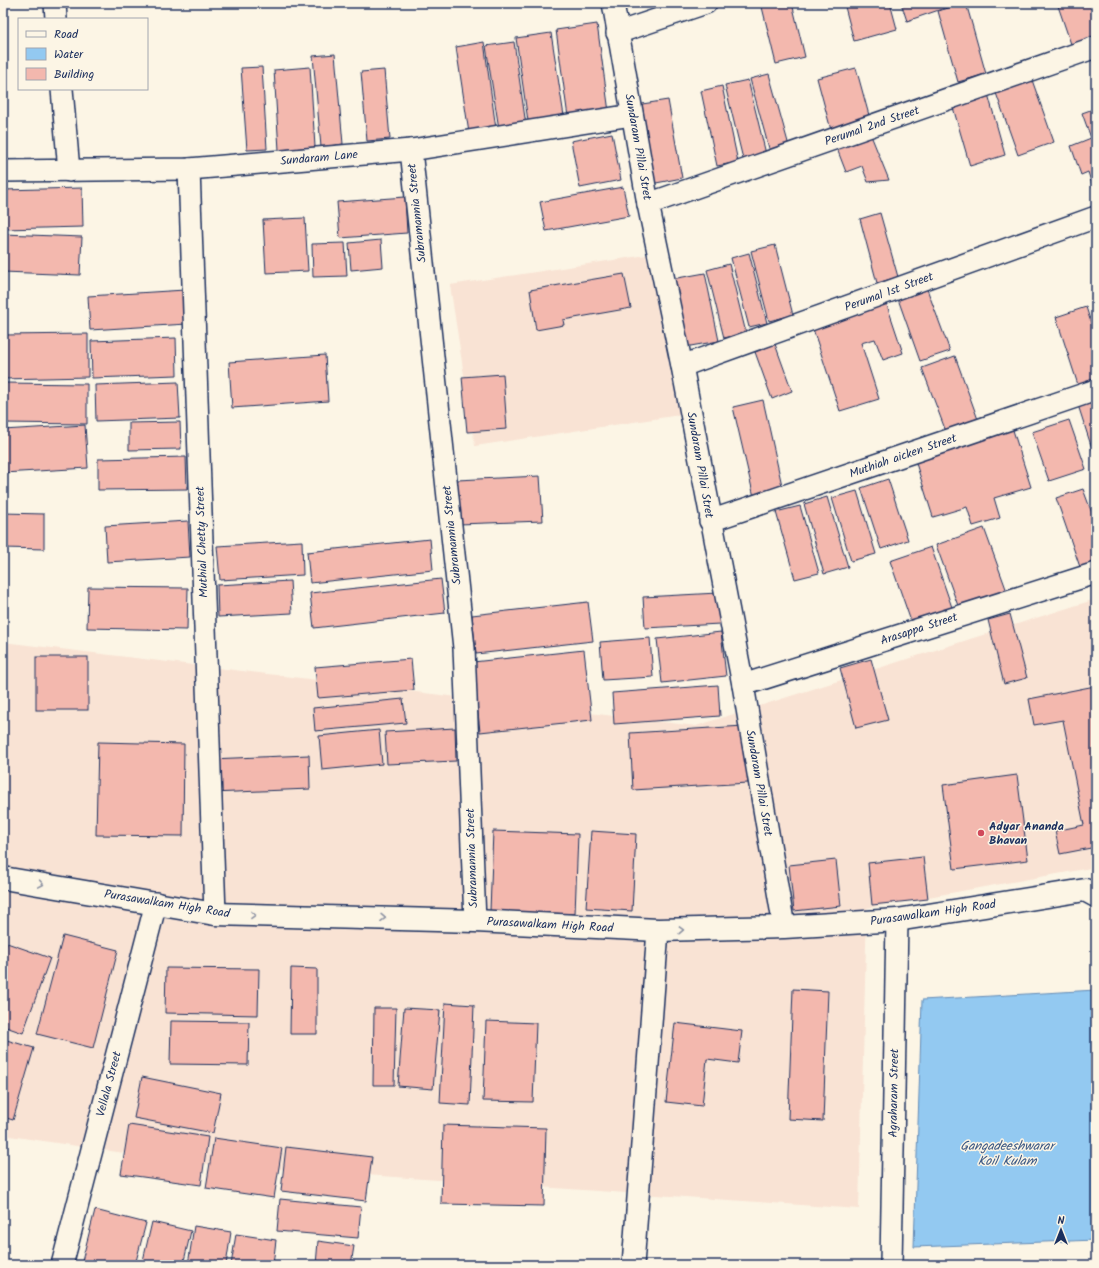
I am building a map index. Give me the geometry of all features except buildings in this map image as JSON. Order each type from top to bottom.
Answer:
[{"type":"main road","name":"Purasawalkam High Road","points":[[3,878],[215,914],[475,921],[658,930],[784,927],[898,920],[1085,890],[1096,896]]},
{"type":"street","points":[[55,3],[56,18]]},
{"type":"street","name":"Sundaram Pillai Stret","points":[[613,3],[617,33],[648,204],[682,366],[710,521],[743,685],[784,927]]},
{"type":"street","points":[[617,33],[706,3]]},
{"type":"street","name":"Perumal 2nd Street","points":[[648,204],[1096,47]]},
{"type":"street","points":[[62,90],[69,171]]},
{"type":"street","name":"Sundaram Lane","points":[[3,171],[189,169],[410,150],[632,115]]},
{"type":"street","name":"Subramannia Street","points":[[410,150],[464,648],[475,921]]},
{"type":"street","name":"Muthial Chetty Street","points":[[189,169],[215,914]]},
{"type":"street","name":"Perumal 1st Street","points":[[682,366],[1096,217]]},
{"type":"street","name":"Muthiah aicken Street","points":[[710,521],[1096,390]]},
{"type":"street","name":"Arasappa Street","points":[[743,685],[1096,574]]},
{"type":"street","name":"Vellala Street","points":[[62,1265],[156,903]]},
{"type":"street","name":"Agraharam Street","points":[[891,1265],[898,920]]},
{"type":"street","points":[[634,1265],[658,930]]},
{"type":"shaded area","points":[[653,254],[680,415],[475,446],[450,285]]},
{"type":"shaded area","points":[[1096,599],[1096,867],[867,908],[859,1209],[191,1163],[3,1135],[3,642],[696,726]]},
{"type":"water","name":"Gangadeeshwarar Koil Kulam","points":[[1096,990],[1096,1240],[914,1247],[922,1000]]},
{"type":"place","name":"Adyar Ananda Bhavan","points":[[981,833]]}]
